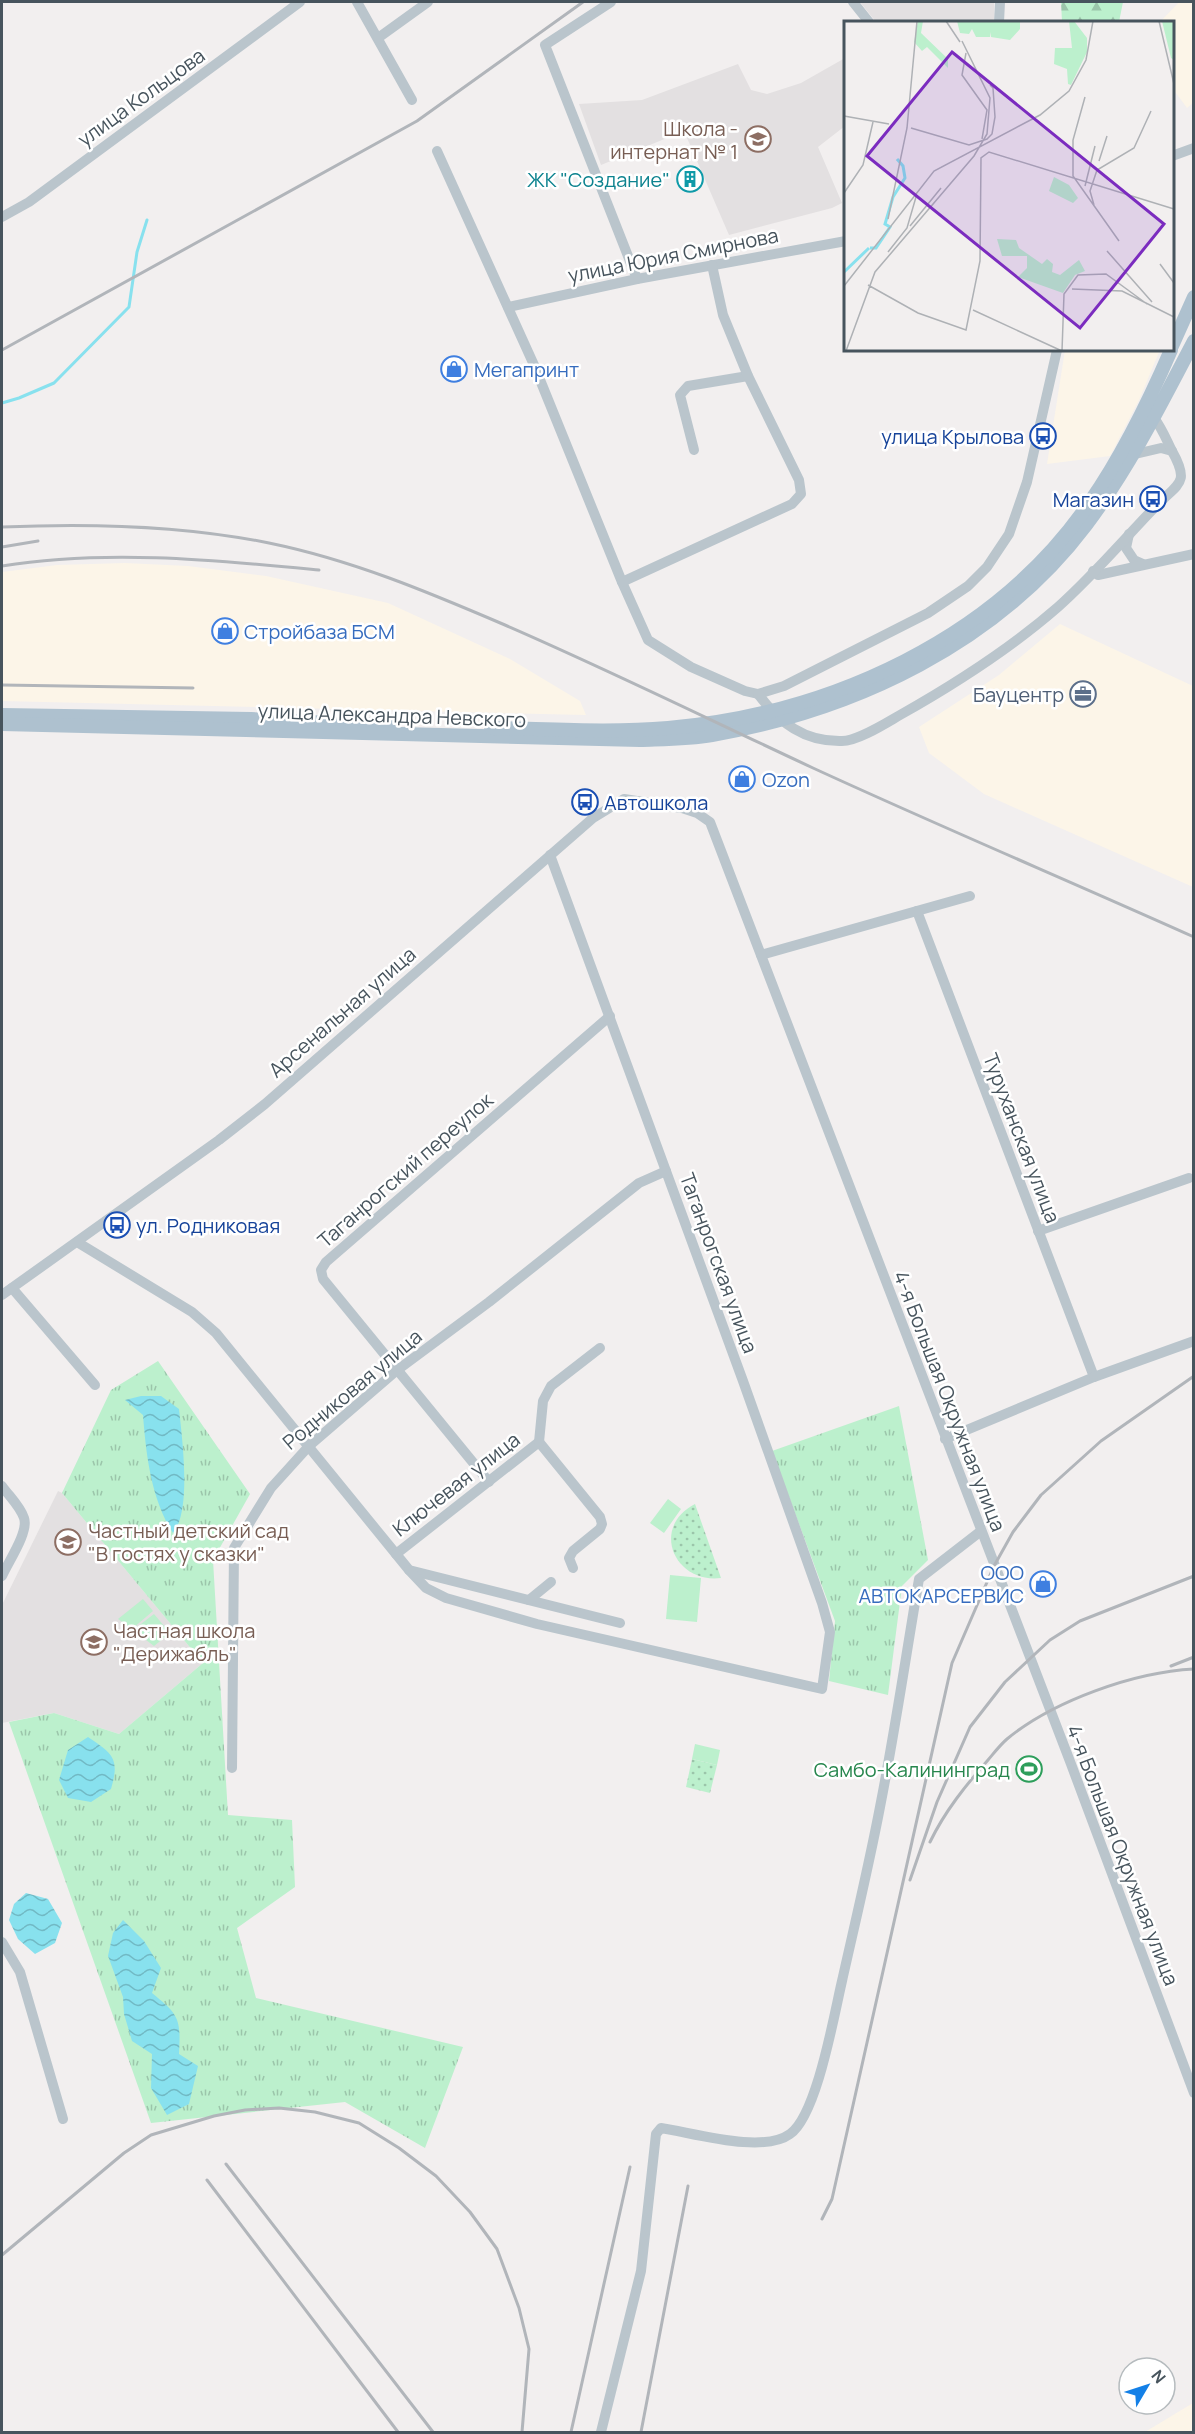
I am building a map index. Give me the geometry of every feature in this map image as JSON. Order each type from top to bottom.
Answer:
[{"type":"main road","points":[[1174,343],[1194,297]]},
{"type":"main road","points":[[1106,487],[1131,455],[1154,418],[1194,341]]},
{"type":"main road","points":[[1106,487],[1171,351]]},
{"type":"main road","name":"улица Александра Невского","points":[[2,724],[483,733],[629,740],[710,735],[767,724],[836,702],[885,683],[934,657],[982,626],[1017,600],[1041,577],[1086,526],[1106,487]]},
{"type":"main road","points":[[2,714],[251,719],[483,733]]},
{"type":"street","name":"улица Кольцова","points":[[2,217],[28,202],[300,2]]},
{"type":"street","points":[[357,2],[412,100]]},
{"type":"street","points":[[378,38],[428,2]]},
{"type":"street","points":[[611,2],[545,45],[637,279]]},
{"type":"street","points":[[853,2],[868,21]]},
{"type":"street","points":[[999,21],[1000,2]]},
{"type":"street","points":[[1174,156],[1194,148]]},
{"type":"street","points":[[437,151],[508,308],[648,640],[706,675],[744,692],[758,694],[770,691],[928,613],[968,586],[987,567],[1009,534],[1027,482],[1057,351]]},
{"type":"street","name":"улица Юрия Смирнова","points":[[508,308],[637,279],[844,241]]},
{"type":"street","points":[[622,582],[792,504],[801,494],[799,480],[748,376],[723,315],[712,265]]},
{"type":"street","points":[[694,450],[680,395],[683,390],[688,386],[748,376]]},
{"type":"street","points":[[758,694],[790,728],[829,740],[843,741],[852,739],[924,702],[986,662],[1043,619],[1172,492],[1180,480],[1182,471],[1162,428],[1154,418]]},
{"type":"street","points":[[1131,455],[1161,448],[1172,451]]},
{"type":"street","points":[[1129,534],[1126,548],[1134,560],[1143,564]]},
{"type":"street","points":[[1093,571],[1098,575],[1194,554]]},
{"type":"street","points":[[770,691],[776,706],[784,716],[805,734]]},
{"type":"street","name":"Арсенальная улица","points":[[2,1295],[219,1140],[265,1104],[593,818],[624,799],[698,813],[710,822]]},
{"type":"street","name":"4-я Большая Окружная улица","points":[[710,822],[1075,1775],[1194,2093]]},
{"type":"street","name":"Таганрогская улица","points":[[409,1570],[426,1588],[446,1598],[537,1624],[822,1689],[830,1632],[822,1603],[550,855]]},
{"type":"street","points":[[761,955],[970,896]]},
{"type":"street","name":"Туруханская улица","points":[[917,911],[1094,1377]]},
{"type":"street","name":"Таганрогский переулок","points":[[489,1482],[323,1279],[321,1270],[334,1255],[610,1016]]},
{"type":"street","name":"Родниковая улица","points":[[232,1768],[234,1548],[270,1488],[309,1446],[396,1371],[508,1287],[639,1183],[666,1171]]},
{"type":"street","points":[[1038,1231],[1189,1178]]},
{"type":"street","name":"Ключевая улица","points":[[76,1242],[192,1312],[216,1333],[396,1554],[538,1442],[600,1517],[602,1524],[600,1529],[573,1551],[569,1558],[573,1569]]},
{"type":"street","points":[[12,1288],[95,1385]]},
{"type":"street","points":[[945,1439],[1094,1377],[1194,1341]]},
{"type":"street","points":[[538,1442],[543,1401],[551,1386],[600,1348]]},
{"type":"street","points":[[2,1486],[20,1510],[25,1519],[26,1529],[2,1575]]},
{"type":"street","points":[[601,2433],[641,2271],[656,2133],[662,2128],[760,2143],[777,2141],[791,2133],[802,2121],[811,2102],[834,2017],[880,1808],[919,1579],[981,1531]]},
{"type":"street","points":[[396,1554],[409,1570],[620,1623]]},
{"type":"street","points":[[529,1600],[552,1582]]},
{"type":"street","points":[[2,1942],[20,1971],[63,2119]]},
{"type":"shaded area","points":[[860,2],[994,2],[994,21],[875,21]]},
{"type":"shaded area","points":[[1179,2],[1193,2],[1193,103],[1187,108],[1174,90],[1174,21],[1161,21]]},
{"type":"shaded area","name":"Школа - интернат № 1","points":[[844,59],[844,127],[818,147],[842,203],[832,208],[729,235],[684,131],[601,165],[579,104],[642,100],[738,64],[751,90],[767,94],[801,83]]},
{"type":"shaded area","points":[[1065,351],[1160,351],[1139,400],[1110,456],[1047,464]]},
{"type":"shaded area","name":"Стройбаза БСМ","points":[[125,563],[188,566],[266,576],[388,603],[510,659],[580,701],[586,715],[2,701],[2,572],[57,565]]},
{"type":"shaded area","points":[[1060,624],[1193,686],[1193,887],[984,794],[929,753],[919,727],[999,675]]},
{"type":"shaded area","name":"Частная школа \"Дерижабль\"","points":[[58,1491],[203,1663],[119,1734],[54,1713],[2,1723],[2,1605]]},
{"type":"shaded area","points":[[1193,2403],[1193,2432],[1145,2432],[1171,2416],[1177,2416],[1177,2413]]},
{"type":"green space","points":[[1061,2],[1123,2],[1119,21],[1062,21]]},
{"type":"green space","points":[[158,1361],[250,1494],[213,1560],[228,1815],[292,1820],[295,1887],[237,1928],[256,1998],[463,2047],[425,2148],[345,2102],[151,2123],[9,1722],[54,1713],[119,1734],[203,1663],[62,1493],[111,1390]]},
{"type":"green space","points":[[899,1406],[928,1560],[902,1586],[888,1695],[829,1681],[835,1621],[772,1451]]},
{"type":"green space","points":[[668,1499],[681,1509],[664,1533],[650,1523]]},
{"type":"green space","points":[[695,1504],[721,1578],[705,1577],[691,1572],[680,1563],[674,1552],[671,1539],[673,1526],[681,1514]]},
{"type":"green space","points":[[670,1575],[701,1578],[697,1622],[666,1619]]},
{"type":"green space","points":[[143,1599],[153,1611],[132,1629],[118,1619]]},
{"type":"green space","points":[[154,1614],[170,1633],[154,1646],[133,1630]]},
{"type":"green space","points":[[695,1744],[720,1750],[717,1765],[692,1759]]},
{"type":"green space","points":[[692,1759],[717,1765],[710,1793],[686,1787]]},
{"type":"water","points":[[141,1396],[161,1396],[179,1409],[184,1491],[179,1523],[173,1533],[159,1506],[151,1476],[143,1415],[125,1400]]},
{"type":"water","points":[[88,1737],[109,1753],[115,1770],[111,1789],[91,1802],[68,1798],[59,1780],[68,1750]]},
{"type":"water","points":[[26,1893],[48,1899],[62,1923],[55,1943],[35,1954],[18,1939],[9,1920],[14,1904]]},
{"type":"water","points":[[123,1920],[144,1941],[161,1968],[152,1993],[173,2012],[176,2018],[179,2032],[179,2054],[198,2066],[189,2104],[167,2115],[151,2088],[152,2054],[132,2041],[124,2014],[123,1997],[108,1956],[113,1933]]},
{"type":"waterway","points":[[2,403],[54,383],[129,307],[137,252],[147,220]]},
{"type":"railway","points":[[2,350],[417,121],[583,2]]},
{"type":"railway","points":[[2,527],[69,525],[203,532],[300,550],[360,568],[447,601],[544,642],[860,790],[1194,937]]},
{"type":"railway","points":[[2,547],[38,541]]},
{"type":"railway","points":[[2,566],[41,561],[120,557],[200,560],[319,570]]},
{"type":"railway","points":[[2,685],[193,688]]},
{"type":"railway","points":[[822,2219],[832,2199],[952,1663],[994,1566],[1013,1532],[1041,1495],[1101,1441],[1194,1376]]},
{"type":"railway","points":[[910,1880],[937,1802],[970,1727],[1005,1682],[1050,1640],[1080,1621],[1194,1576]]},
{"type":"railway","points":[[1171,1666],[1194,1657]]},
{"type":"railway","points":[[930,1842],[949,1809],[972,1779],[1004,1741],[1026,1725],[1071,1701],[1121,1682],[1171,1671],[1194,1669]]},
{"type":"railway","points":[[2,2255],[124,2153],[151,2135],[214,2116],[245,2110],[279,2108],[315,2112],[359,2123],[399,2148],[436,2176],[470,2212],[497,2249],[519,2308],[529,2349],[522,2432]]},
{"type":"railway","points":[[226,2164],[433,2432]]},
{"type":"railway","points":[[571,2432],[630,2167]]},
{"type":"railway","points":[[207,2180],[398,2432]]},
{"type":"railway","points":[[641,2432],[688,2186]]},
{"type":"place","name":"Школа - интернат № 1","points":[[758,139]]},
{"type":"place","name":"ЖК \"Создание\"","points":[[690,179]]},
{"type":"place","name":"Мегапринт","points":[[454,369]]},
{"type":"place","name":"улица Крылова","points":[[1043,436]]},
{"type":"place","name":"Магазин","points":[[1153,499]]},
{"type":"place","name":"Стройбаза БСМ","points":[[225,631]]},
{"type":"place","name":"Бауцентр","points":[[1083,694]]},
{"type":"place","name":"Ozon","points":[[742,779]]},
{"type":"place","name":"Автошкола","points":[[585,802]]},
{"type":"place","name":"ул. Родниковая","points":[[117,1225]]},
{"type":"place","name":"Частный детский сад \"В гостях у сказки\"","points":[[68,1542]]},
{"type":"place","name":"ООО АВТОКАРСЕРВИС","points":[[1043,1584]]},
{"type":"place","name":"Частная школа \"Дерижабль\"","points":[[94,1642]]},
{"type":"place","name":"Самбо-Калининград","points":[[1029,1769]]}]
